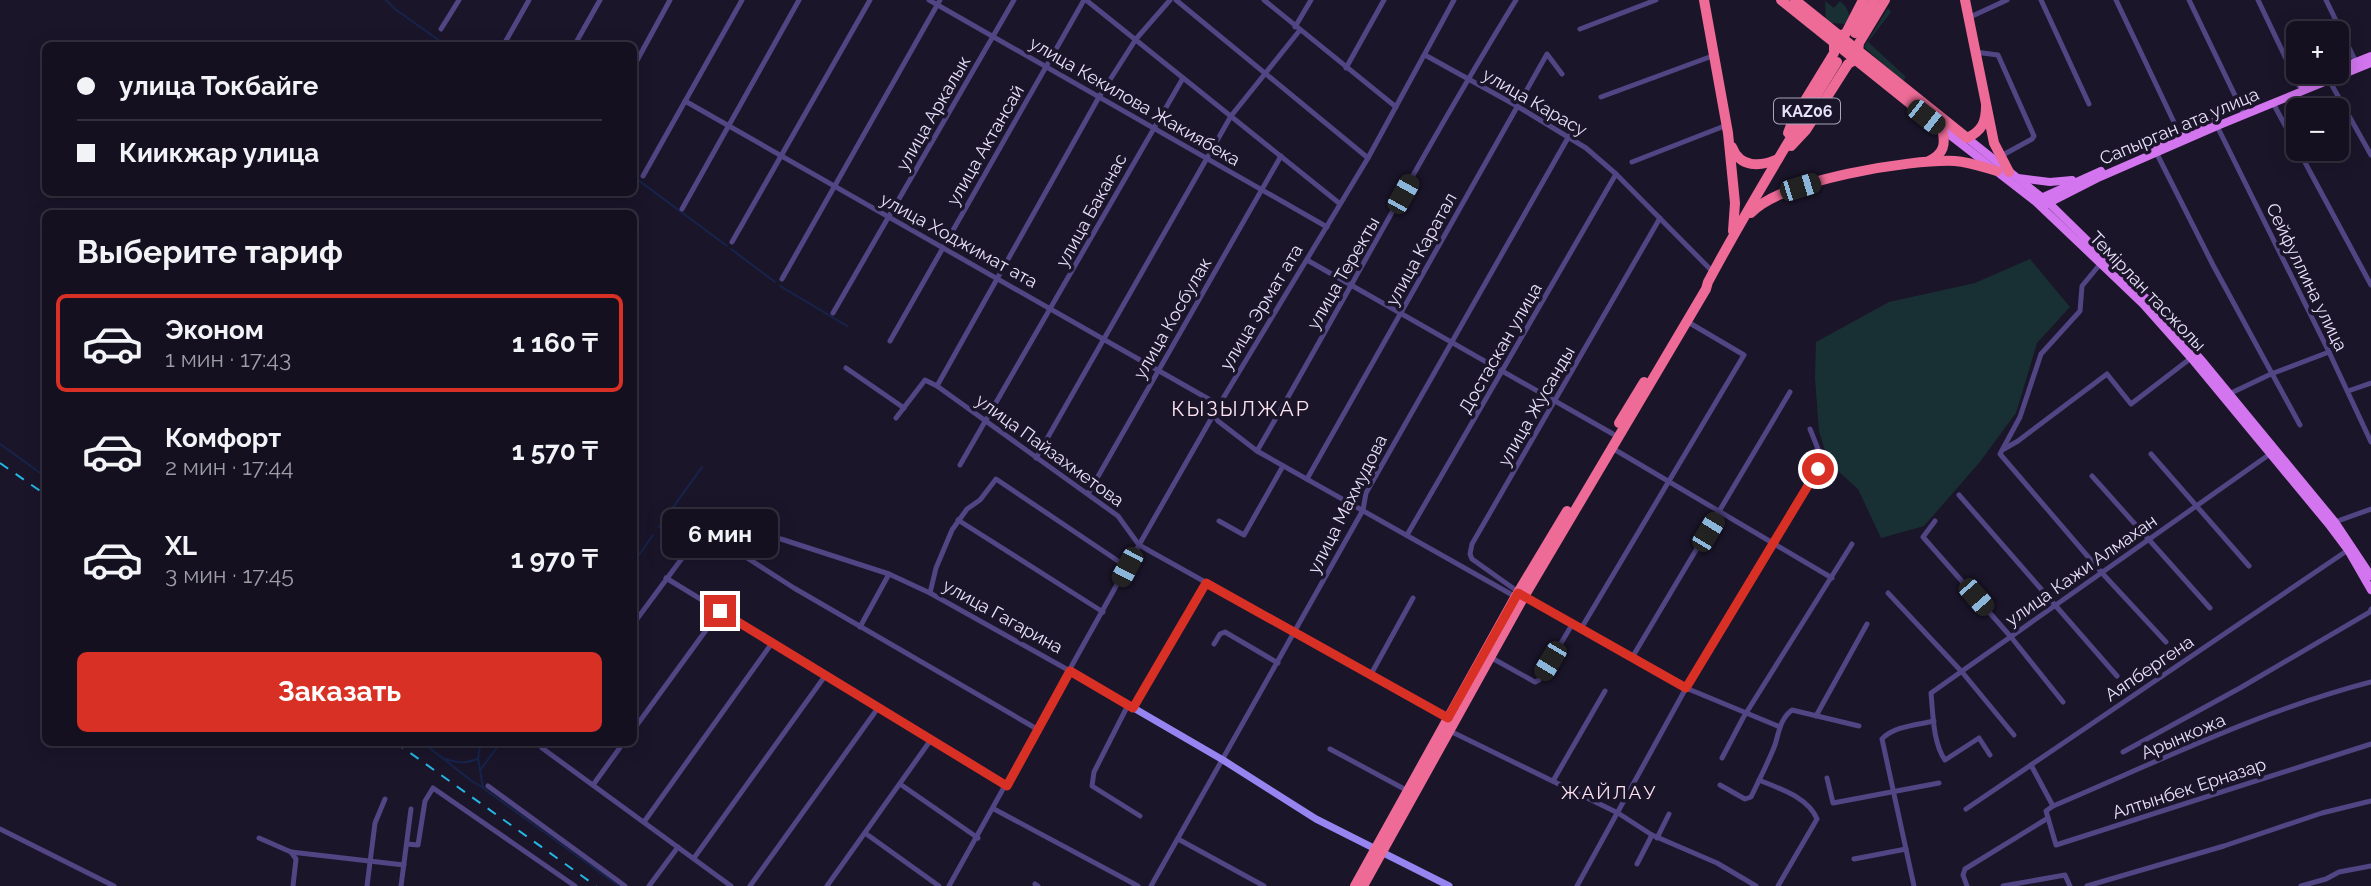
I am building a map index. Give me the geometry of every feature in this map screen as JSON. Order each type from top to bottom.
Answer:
[{"type":"highway","points":[[1706,0],[1727,129],[1735,203],[1733,235]]},
{"type":"highway","points":[[1781,0],[1847,48]]},
{"type":"highway","points":[[1795,0],[1847,48]]},
{"type":"highway","points":[[1847,48],[1863,0]]},
{"type":"highway","name":"KАZ06","points":[[1766,177],[1874,0]]},
{"type":"highway","points":[[1847,48],[1885,0]]},
{"type":"highway","points":[[1965,0],[1994,142],[2012,175]]},
{"type":"highway","name":"Темірлан тасжолы","points":[[1847,48],[1942,129]]},
{"type":"highway","name":"Темірлан тасжолы","points":[[1847,48],[1967,138]]},
{"type":"highway","points":[[1967,138],[1984,125],[1986,106]]},
{"type":"highway","points":[[1727,129],[1733,151],[1745,163],[1759,165],[1777,160]]},
{"type":"highway","points":[[1925,162],[1941,153],[1945,139],[1942,129]]},
{"type":"highway","points":[[1733,235],[1758,205],[1780,194],[1837,176],[1925,162],[1967,162],[1997,171]]},
{"type":"highway","points":[[1363,886],[1408,791],[1448,718],[1613,434],[1698,298],[1766,177]]},
{"type":"highway","points":[[1766,177],[1765,184],[1769,191],[1780,194]]},
{"type":"highway","points":[[1355,886],[1380,850],[1450,731],[1520,596],[1612,448],[1698,298]]},
{"type":"main road","name":"Сапырган ата улица","points":[[2349,66],[2371,56]]},
{"type":"main road","name":"Сапырган ата улица","points":[[2349,69],[2371,63]]},
{"type":"main road","name":"Сапырган ата улица","points":[[2042,203],[2157,154],[2242,110],[2305,84]]},
{"type":"main road","name":"Сапырган ата улица","points":[[2042,203],[2085,178],[2273,103],[2312,84]]},
{"type":"main road","name":"Темірлан тасжолы","points":[[1942,129],[2042,203],[2143,304],[2227,396],[2348,550],[2370,587]]},
{"type":"main road","name":"Темірлан тасжолы","points":[[1967,138],[2012,175],[2148,300],[2335,522],[2371,576]]},
{"type":"main road","points":[[2012,175],[2050,182],[2085,178]]},
{"type":"street","points":[[442,30],[458,0]]},
{"type":"street","points":[[505,42],[529,0]]},
{"type":"street","points":[[576,42],[600,0]]},
{"type":"street","points":[[637,60],[670,0]]},
{"type":"street","points":[[643,176],[742,0]]},
{"type":"street","points":[[682,209],[799,0]]},
{"type":"street","points":[[732,242],[870,0]]},
{"type":"street","name":"улица Кекилова Жакиябека","points":[[929,0],[939,2],[993,37],[1326,227]]},
{"type":"street","name":"улица Аркалык","points":[[833,313],[1014,0]]},
{"type":"street","points":[[1085,0],[1339,203]]},
{"type":"street","name":"улица Актансай","points":[[890,341],[1085,0]]},
{"type":"street","points":[[897,418],[925,380],[937,386],[1099,97],[1136,40],[1170,0]]},
{"type":"street","points":[[1176,0],[1367,158]]},
{"type":"street","points":[[1264,0],[1396,107]]},
{"type":"street","points":[[1036,458],[1231,116],[1297,28],[1311,0]]},
{"type":"street","points":[[1346,68],[1384,0]]},
{"type":"street","name":"улица Эрмат ата","points":[[950,886],[1139,545],[1219,405],[1367,158],[1454,0]]},
{"type":"street","name":"улица Теректы","points":[[1257,451],[1467,79],[1516,0]]},
{"type":"street","points":[[1580,29],[1656,0]]},
{"type":"street","points":[[1969,18],[2007,0]]},
{"type":"street","points":[[2041,0],[2089,104]]},
{"type":"street","points":[[2116,0],[2182,139]]},
{"type":"street","points":[[2189,0],[2242,110]]},
{"type":"street","points":[[2258,0],[2300,86]]},
{"type":"street","points":[[2326,0],[2356,62]]},
{"type":"street","points":[[782,279],[939,2]]},
{"type":"street","points":[[1975,52],[1998,55],[2034,136],[2000,157]]},
{"type":"street","name":"улица Каратал","points":[[1307,479],[1548,54],[1562,74]]},
{"type":"street","name":"улица Карасу","points":[[1424,55],[1586,148],[1660,218],[1710,277]]},
{"type":"street","points":[[1601,97],[1715,55]]},
{"type":"street","name":"улица Баканас","points":[[960,465],[1183,78]]},
{"type":"street","points":[[2337,84],[2371,155]]},
{"type":"street","name":"улица Ходжимат ата","points":[[685,101],[1219,405]]},
{"type":"street","points":[[2273,103],[2371,285]]},
{"type":"street","name":"Сейфуллина улица","points":[[2217,126],[2371,442]]},
{"type":"street","points":[[1632,162],[1727,129]]},
{"type":"street","name":"улица Махмудова","points":[[1152,886],[1363,510],[1366,493],[1569,136]]},
{"type":"street","points":[[2157,154],[2300,425]]},
{"type":"street","name":"улица Косбулак","points":[[1088,494],[1281,156]]},
{"type":"street","name":"Достаскан улица","points":[[1407,536],[1616,174]]},
{"type":"street","name":"улица Жусанды","points":[[1520,596],[1472,559],[1470,549],[1660,218]]},
{"type":"street","points":[[1307,260],[1613,434]]},
{"type":"street","points":[[2002,451],[2020,417],[2041,354],[2080,311],[2082,286],[2101,263]]},
{"type":"street","points":[[1582,627],[1744,355],[1687,321]]},
{"type":"street","points":[[2227,396],[2271,374],[2329,352]]},
{"type":"street","points":[[2002,451],[2107,374],[2131,404],[2191,358]]},
{"type":"street","points":[[846,368],[904,408]]},
{"type":"street","points":[[2348,391],[2371,383]]},
{"type":"street","name":"улица Пайзахметова","points":[[937,386],[1118,516],[1139,545],[1448,718]]},
{"type":"street","points":[[1633,656],[1790,392]]},
{"type":"street","points":[[1214,414],[1218,421],[1257,451],[1407,536],[1582,627],[1686,688],[1780,727]]},
{"type":"street","points":[[1581,885],[1686,688],[1818,469],[1820,454],[1810,429]]},
{"type":"street","points":[[1612,448],[1832,578]]},
{"type":"street","points":[[2002,451],[2102,573],[2166,642]]},
{"type":"street","points":[[2151,454],[2249,566]]},
{"type":"street","name":"улица Кажи Алмахан","points":[[1934,721],[1931,693],[2270,454]]},
{"type":"street","points":[[1219,521],[1244,535],[1283,466]]},
{"type":"street","points":[[2092,476],[2210,608]]},
{"type":"street","points":[[930,593],[936,568],[958,520],[980,500],[996,479],[1127,567]]},
{"type":"street","points":[[1959,495],[2117,676]]},
{"type":"street","points":[[2335,522],[2371,509]]},
{"type":"street","points":[[958,520],[1103,612]]},
{"type":"street","points":[[1936,521],[1923,537],[2011,637],[2063,702]]},
{"type":"street","name":"улица Гагарина","points":[[664,533],[709,526],[724,531],[781,539],[888,574],[930,593],[1070,671],[1223,760],[1317,819],[1449,886]]},
{"type":"street","points":[[637,620],[697,538],[699,527]]},
{"type":"street","points":[[724,531],[723,538],[727,545],[860,627],[1037,729]]},
{"type":"street","points":[[1722,758],[1746,713],[1852,544]]},
{"type":"street","name":"Аяпбергена","points":[[1966,809],[2348,550]]},
{"type":"street","points":[[860,627],[888,574]]},
{"type":"street","points":[[666,578],[1007,786]]},
{"type":"street","points":[[1140,816],[1092,786],[1094,772],[1130,706],[1206,583]]},
{"type":"street","points":[[1888,593],[1962,672],[2014,735]]},
{"type":"street","points":[[1370,676],[1413,598]]},
{"type":"street","points":[[2123,752],[2240,688],[2371,609]]},
{"type":"street","points":[[637,725],[720,611]]},
{"type":"street","points":[[1490,657],[1535,682],[1539,680],[1573,623]]},
{"type":"street","points":[[1816,716],[1867,624]]},
{"type":"street","points":[[1214,645],[1220,634],[1225,632],[1278,663]]},
{"type":"street","points":[[644,822],[772,643]]},
{"type":"street","points":[[694,858],[825,676]]},
{"type":"street","name":"Арынкожа","points":[[2053,806],[2269,715],[2324,694],[2371,682]]},
{"type":"street","points":[[1553,781],[1605,691]]},
{"type":"street","points":[[750,886],[878,708]]},
{"type":"street","points":[[1720,785],[1748,800],[1751,797],[1780,727],[1792,710],[1859,726]]},
{"type":"street","points":[[1914,886],[1882,740],[1886,734],[1934,721],[1937,741],[1945,760],[1979,738],[1990,755]]},
{"type":"street","points":[[1450,731],[1618,813],[1655,836],[1717,863],[1756,886]]},
{"type":"street","points":[[831,885],[930,741]]},
{"type":"street","name":"Алтынбек Ерназар","points":[[2048,818],[2056,845],[2371,744]]},
{"type":"street","points":[[544,746],[542,748],[732,886]]},
{"type":"street","points":[[593,785],[621,746]]},
{"type":"street","points":[[1330,749],[1408,791]]},
{"type":"street","points":[[1967,886],[1963,874],[1965,869],[2048,818],[2046,811],[2053,806],[2031,765]]},
{"type":"street","points":[[1827,778],[1833,803],[1939,783]]},
{"type":"street","points":[[1759,780],[1790,793],[1813,809],[1818,819],[1778,886]]},
{"type":"street","points":[[900,784],[978,838]]},
{"type":"street","points":[[488,786],[625,886]]},
{"type":"street","points":[[407,844],[418,845],[425,801],[433,789],[575,886]]},
{"type":"street","points":[[367,886],[375,823],[385,799]]},
{"type":"street","points":[[2087,886],[2224,846],[2322,813],[2371,801]]},
{"type":"street","points":[[401,886],[411,809]]},
{"type":"street","points":[[994,809],[1138,886]]},
{"type":"street","points":[[1637,864],[1669,814]]},
{"type":"street","points":[[0,829],[114,886]]},
{"type":"street","points":[[865,833],[939,886]]},
{"type":"street","points":[[259,838],[291,852],[404,864]]},
{"type":"street","points":[[1178,839],[1264,886]]},
{"type":"street","points":[[649,886],[678,847]]},
{"type":"street","points":[[1854,859],[1906,849]]},
{"type":"street","points":[[291,852],[296,859],[293,886]]},
{"type":"street","points":[[2301,886],[2339,872],[2371,866]]},
{"type":"street","points":[[2003,886],[2065,874],[2070,886]]},
{"type":"street","points":[[2327,886],[2330,877]]},
{"type":"green space","points":[[1825,1],[1834,8],[1840,1],[1852,21],[1847,24],[1830,23],[1826,20]]},
{"type":"green space","points":[[1888,8],[1891,12],[1868,42],[1906,77],[1903,81],[1864,47]]},
{"type":"green space","points":[[2030,259],[2070,307],[2037,343],[2016,413],[1979,463],[1924,526],[1881,538],[1858,489],[1829,463],[1819,431],[1815,378],[1816,342],[1889,302],[1975,283]]},
{"type":"waterway","points":[[386,0],[441,42]]},
{"type":"waterway","points":[[637,179],[727,246]]},
{"type":"waterway","points":[[731,249],[775,282]]},
{"type":"waterway","points":[[780,286],[847,326]]},
{"type":"waterway","points":[[0,444],[42,474]]},
{"type":"waterway","points":[[659,527],[702,467]]},
{"type":"waterway","points":[[637,558],[653,535]]},
{"type":"waterway","points":[[427,746],[482,787]]},
{"type":"waterway","points":[[480,746],[478,758],[483,788],[619,886]]},
{"type":"waterway","points":[[481,769],[498,746]]},
{"type":"waterway","points":[[446,759],[462,762],[477,759]]},
{"type":"railway","points":[[0,463],[42,492]]},
{"type":"railway","points":[[401,746],[596,886]]},
{"type":"district","name":"КЫЗЫЛЖАР","points":[[1241,408]]},
{"type":"district","name":"ЖАЙЛАУ","points":[[1609,792]]},
{"type":"route","points":[[720,611],[1007,786],[1070,671],[1133,708],[1206,583],[1448,718],[1518,593],[1686,688],[1818,469]]}]
